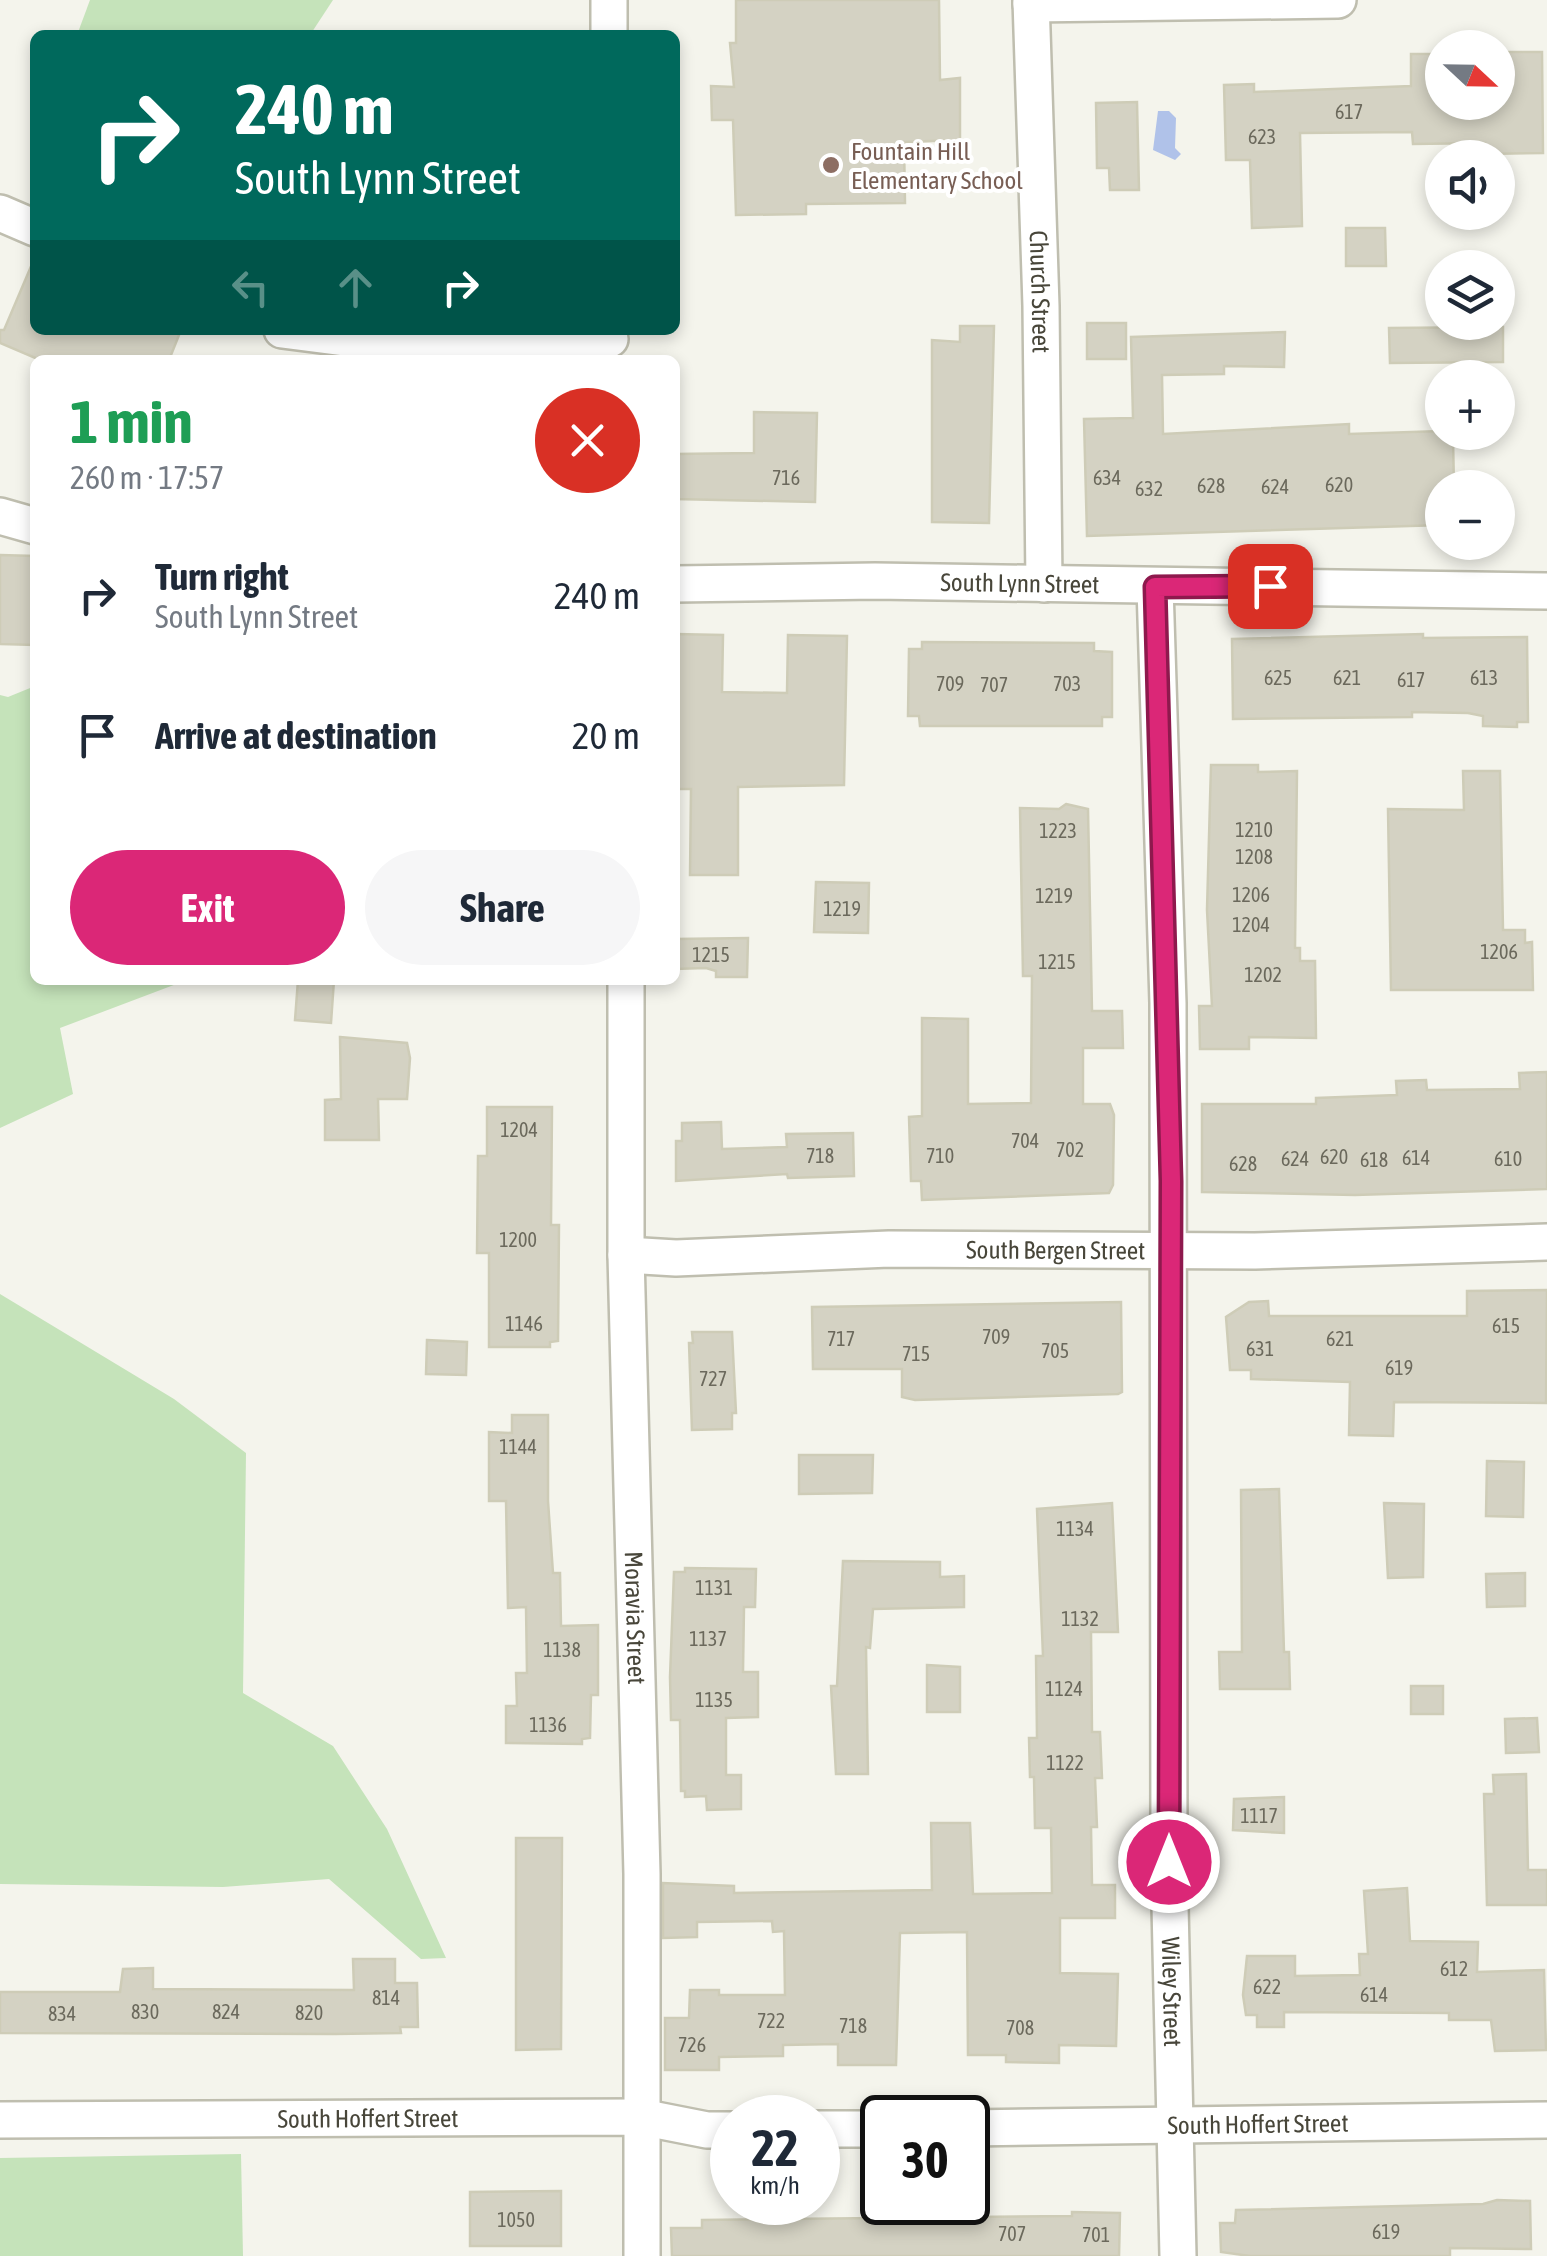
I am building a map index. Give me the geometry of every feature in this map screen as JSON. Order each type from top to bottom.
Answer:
[{"type":"street","points":[[609,0],[610,30]]},
{"type":"street","points":[[1031,2],[1338,0]]},
{"type":"street","name":"Church Street","points":[[1031,2],[1042,306],[1044,584]]},
{"type":"street","points":[[0,213],[30,226]]},
{"type":"street","points":[[321,335],[399,345],[611,343]]},
{"type":"street","points":[[0,516],[30,525]]},
{"type":"street","name":"South Lynn Street","points":[[680,584],[1547,590]]},
{"type":"street","name":"Wiley Street","points":[[1155,587],[1172,1252],[1169,1862],[1178,2256]]},
{"type":"street","name":"Moravia Street","points":[[626,985],[626,1255],[641,1804],[642,2256]]},
{"type":"street","name":"South Bergen Street","points":[[626,1255],[676,1258],[889,1249],[1172,1252],[1547,1242]]},
{"type":"street","name":"South Hoffert Street","points":[[0,2120],[641,2117],[710,2130]]},
{"type":"street","name":"South Hoffert Street","points":[[990,2128],[1547,2120]]},
{"type":"green space","points":[[90,0],[333,0],[313,30],[79,30]]},
{"type":"green space","points":[[30,688],[30,985],[174,985],[60,1028],[73,1094],[0,1128],[0,695],[8,697]]},
{"type":"green space","points":[[0,1294],[174,1399],[246,1453],[243,1693],[333,1746],[387,1829],[446,1958],[421,1959],[329,1879],[223,1887],[0,1884]]},
{"type":"green space","points":[[241,2154],[243,2256],[0,2256],[0,2158]]},
{"type":"water","points":[[1158,111],[1169,111],[1176,118],[1175,148],[1181,154],[1175,160],[1153,150]]},
{"type":"building","points":[[736,0],[939,0],[940,80],[960,78],[960,140],[904,142],[905,203],[806,204],[806,214],[736,215],[733,120],[712,120],[711,86],[734,87],[730,43],[736,43]]},
{"type":"building","points":[[1515,52],[1542,52],[1543,153],[1515,153],[1515,140],[1425,140],[1425,144],[1413,144],[1412,132],[1300,133],[1302,226],[1252,228],[1250,160],[1226,160],[1224,85],[1254,84],[1254,92],[1411,86],[1411,54],[1425,54],[1425,120],[1515,120]]},
{"type":"building","points":[[1137,102],[1139,190],[1110,190],[1109,168],[1097,168],[1096,103]]},
{"type":"building","points":[[1346,228],[1385,228],[1386,266],[1346,266]]},
{"type":"building","points":[[30,269],[30,335],[179,335],[171,355],[30,356],[0,343],[0,330],[4,330]]},
{"type":"building","points":[[1087,323],[1126,323],[1126,359],[1087,359]]},
{"type":"building","points":[[960,326],[994,326],[989,523],[932,522],[932,340],[960,342]]},
{"type":"building","points":[[1389,328],[1425,328],[1425,340],[1503,340],[1503,360],[1390,363]]},
{"type":"building","points":[[1285,332],[1284,367],[1224,366],[1224,374],[1162,375],[1163,434],[1349,424],[1349,434],[1425,432],[1425,450],[1453,450],[1454,470],[1425,470],[1425,526],[1087,536],[1084,419],[1133,418],[1131,337]]},
{"type":"building","points":[[754,412],[817,413],[815,502],[680,499],[680,454],[754,453]]},
{"type":"building","points":[[0,555],[30,556],[30,645],[0,644]]},
{"type":"building","points":[[680,634],[723,635],[722,692],[787,693],[788,635],[847,636],[844,785],[738,787],[738,875],[690,875],[691,789],[680,789]]},
{"type":"building","points":[[1423,634],[1423,638],[1527,637],[1528,722],[1517,722],[1517,727],[1483,726],[1483,716],[1468,713],[1412,712],[1412,717],[1233,719],[1232,639]]},
{"type":"building","points":[[922,642],[1094,643],[1094,651],[1112,652],[1112,717],[1102,717],[1102,726],[920,726],[919,716],[908,716],[909,649],[922,649]]},
{"type":"building","points":[[1211,765],[1258,765],[1258,772],[1297,771],[1295,948],[1300,948],[1300,961],[1315,961],[1316,1038],[1249,1037],[1249,1049],[1200,1049],[1199,1006],[1212,1006],[1207,910]]},
{"type":"building","points":[[1463,771],[1500,771],[1503,930],[1525,930],[1525,943],[1532,942],[1533,990],[1391,990],[1388,809],[1464,810]]},
{"type":"building","points":[[1066,804],[1088,809],[1092,1011],[1122,1011],[1123,1048],[1083,1048],[1083,1104],[1110,1104],[1114,1115],[1113,1185],[1109,1193],[922,1200],[921,1181],[911,1181],[909,1117],[922,1116],[922,1018],[968,1019],[968,1104],[1031,1103],[1032,976],[1023,976],[1020,808],[1059,809]]},
{"type":"building","points":[[816,882],[869,883],[868,933],[814,932]]},
{"type":"building","points":[[748,938],[747,977],[716,977],[716,971],[706,968],[680,969],[680,939]]},
{"type":"building","points":[[298,985],[334,985],[331,1023],[295,1020]]},
{"type":"building","points":[[340,1037],[407,1043],[407,1099],[378,1099],[379,1140],[325,1140],[325,1100],[341,1099]]},
{"type":"building","points":[[1547,1072],[1547,1189],[1355,1195],[1202,1192],[1202,1104],[1316,1104],[1316,1098],[1397,1095],[1396,1081],[1426,1080],[1427,1090],[1520,1089],[1519,1073]]},
{"type":"building","points":[[487,1107],[552,1107],[551,1225],[559,1225],[558,1341],[550,1342],[550,1347],[489,1347],[489,1253],[477,1253],[478,1156],[487,1156]]},
{"type":"building","points":[[721,1122],[722,1149],[787,1147],[786,1134],[853,1133],[854,1176],[788,1178],[787,1174],[676,1181],[676,1141],[682,1141],[682,1123]]},
{"type":"building","points":[[1547,1290],[1546,1403],[1394,1402],[1393,1436],[1349,1435],[1350,1382],[1251,1379],[1251,1370],[1230,1370],[1226,1317],[1249,1302],[1268,1301],[1269,1316],[1467,1316],[1467,1291]]},
{"type":"building","points":[[1121,1302],[1122,1392],[1118,1394],[915,1400],[902,1397],[902,1369],[813,1369],[812,1307]]},
{"type":"building","points":[[692,1332],[732,1332],[736,1413],[732,1413],[732,1429],[692,1430]]},
{"type":"building","points":[[427,1340],[467,1342],[466,1375],[426,1374]]},
{"type":"building","points":[[512,1415],[548,1415],[548,1501],[553,1573],[560,1573],[561,1626],[598,1625],[598,1695],[591,1695],[590,1738],[582,1739],[582,1744],[506,1743],[506,1706],[517,1706],[516,1673],[527,1673],[526,1607],[508,1608],[506,1501],[489,1501],[489,1432],[512,1433]]},
{"type":"building","points":[[799,1455],[873,1455],[872,1493],[799,1494]]},
{"type":"building","points":[[1487,1461],[1524,1462],[1523,1517],[1486,1516]]},
{"type":"building","points":[[1279,1489],[1284,1652],[1289,1652],[1290,1689],[1220,1689],[1219,1652],[1242,1652],[1241,1490]]},
{"type":"building","points":[[1112,1503],[1118,1632],[1091,1632],[1092,1732],[1100,1732],[1102,1778],[1095,1778],[1097,1827],[1091,1827],[1092,1885],[1115,1885],[1115,1918],[1060,1918],[1060,1973],[1118,1974],[1116,2046],[1059,2045],[1059,2063],[1006,2062],[1006,2055],[968,2055],[967,1932],[900,1933],[896,2065],[838,2065],[838,2044],[783,2045],[783,2056],[719,2057],[719,2070],[665,2070],[665,2018],[689,2018],[690,1990],[719,1990],[719,1995],[785,1995],[784,1931],[773,1932],[772,1921],[697,1922],[697,1937],[663,1938],[663,1883],[734,1886],[734,1893],[932,1890],[931,1823],[970,1823],[973,1894],[1052,1893],[1051,1828],[1035,1828],[1034,1777],[1030,1777],[1029,1738],[1037,1738],[1036,1656],[1043,1656],[1037,1509]]},
{"type":"building","points":[[1384,1503],[1424,1504],[1423,1577],[1388,1578]]},
{"type":"building","points":[[843,1561],[940,1562],[940,1577],[964,1576],[964,1607],[873,1609],[870,1648],[866,1647],[868,1774],[836,1774],[831,1686],[837,1686]]},
{"type":"building","points":[[685,1568],[756,1569],[755,1607],[744,1607],[743,1672],[758,1672],[758,1717],[726,1718],[726,1775],[741,1775],[741,1809],[707,1810],[706,1796],[685,1797],[685,1791],[681,1791],[680,1720],[671,1720],[670,1677],[674,1572],[685,1572]]},
{"type":"building","points":[[1525,1573],[1525,1606],[1487,1607],[1486,1574]]},
{"type":"building","points":[[927,1665],[960,1667],[960,1712],[927,1712]]},
{"type":"building","points":[[1411,1686],[1443,1686],[1443,1714],[1411,1714]]},
{"type":"building","points":[[1537,1718],[1539,1752],[1506,1753],[1505,1719]]},
{"type":"building","points":[[1526,1774],[1528,1870],[1547,1870],[1547,1905],[1487,1905],[1484,1794],[1494,1794],[1493,1775]]},
{"type":"building","points":[[1284,1797],[1284,1833],[1233,1830],[1234,1799]]},
{"type":"building","points":[[516,1838],[562,1838],[561,2049],[516,2050]]},
{"type":"building","points":[[1407,1888],[1410,1941],[1478,1942],[1477,1972],[1544,1970],[1546,2050],[1495,2051],[1491,2020],[1449,2020],[1449,2013],[1284,2012],[1284,2027],[1257,2027],[1257,2015],[1246,2015],[1243,1995],[1247,1956],[1295,1956],[1295,1976],[1360,1975],[1359,1954],[1368,1954],[1364,1891]]},
{"type":"building","points":[[353,1959],[395,1959],[395,1983],[417,1983],[418,2027],[400,2027],[401,2033],[335,2034],[0,2033],[0,1992],[120,1992],[123,1969],[153,1968],[153,1989],[354,1990]]},
{"type":"building","points":[[561,2191],[561,2246],[470,2246],[470,2192]]},
{"type":"building","points":[[1497,2200],[1530,2201],[1531,2249],[1450,2248],[1450,2256],[1250,2256],[1221,2252],[1220,2223],[1235,2223],[1236,2210],[1483,2204]]},
{"type":"building","points":[[1072,2212],[1120,2213],[1119,2256],[672,2256],[671,2228],[702,2228],[702,2220],[710,2220],[710,2225],[840,2225],[840,2219],[860,2218],[860,2225],[990,2225],[990,2217],[1072,2216]]},
{"type":"place","name":"Fountain Hill Elementary School","points":[[831,165]]},
{"type":"route","points":[[1169,1862],[1171,1181],[1155,587],[1270,586]]}]
